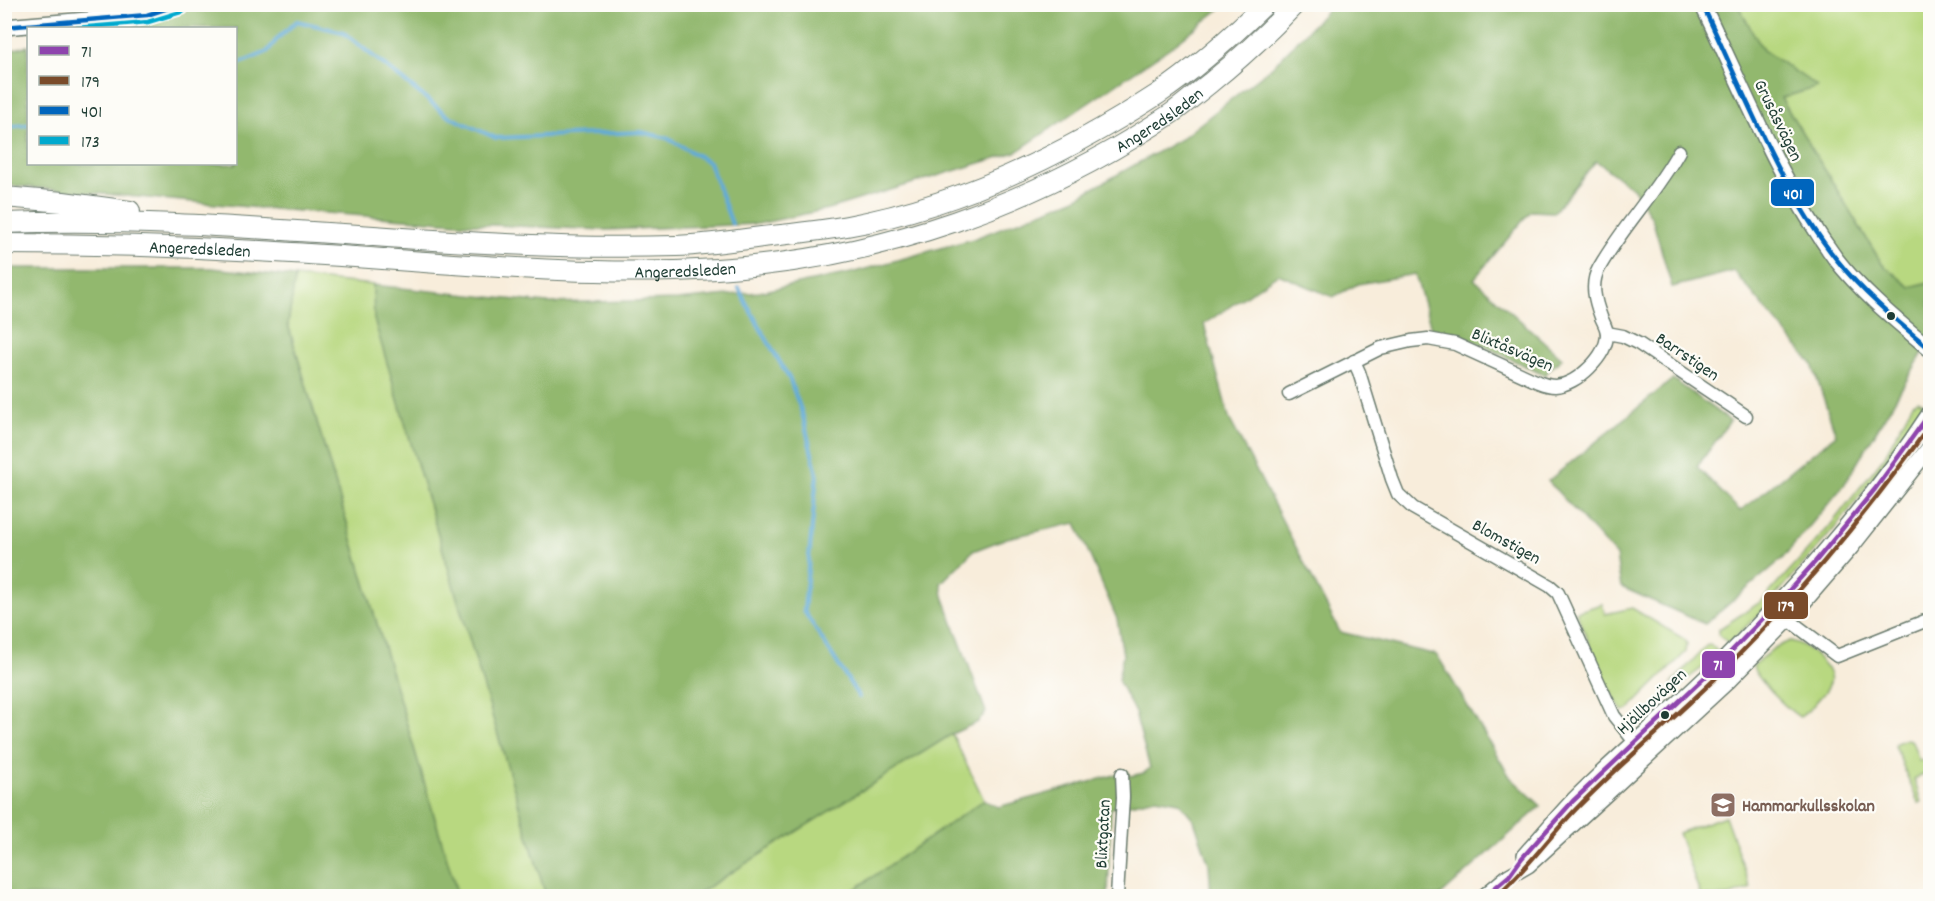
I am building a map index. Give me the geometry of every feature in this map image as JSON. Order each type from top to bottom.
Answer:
[{"type":"highway","name":"Angeredsleden","points":[[4,223],[117,222],[231,226],[514,245],[599,246],[708,244],[850,225],[959,195],[1064,149],[1160,93],[1208,55],[1265,4]]},
{"type":"highway","name":"Angeredsleden","points":[[4,244],[214,248],[526,268],[611,270],[718,269],[836,254],[905,238],[961,221],[1079,170],[1176,111],[1260,42],[1295,4]]},
{"type":"highway","points":[[4,197],[63,202],[231,226]]},
{"type":"street","points":[[4,27],[147,15],[182,4]]},
{"type":"street","name":"Grusåsvägen","points":[[1702,4],[1781,169],[1822,237],[1856,282],[1891,317],[1930,349]]},
{"type":"street","points":[[1607,333],[1594,297],[1595,275],[1670,169],[1679,151]]},
{"type":"street","name":"Blixtåsvägen","points":[[1289,394],[1384,347],[1412,340],[1441,340],[1455,344],[1538,382],[1556,386],[1570,382],[1590,367],[1599,354],[1607,333]]},
{"type":"street","name":"Barrstigen","points":[[1607,333],[1623,336],[1639,344],[1746,416]]},
{"type":"street","name":"Blomstigen","points":[[1354,361],[1398,494],[1413,508],[1550,586],[1558,593],[1614,716],[1647,757]]},
{"type":"street","name":"Hjällbovägen","points":[[1509,876],[1573,801],[1719,664],[1815,562],[1867,498],[1930,413]]},
{"type":"street","name":"Hjällbovägen","points":[[1485,897],[1509,876],[1528,865],[1728,681],[1787,621],[1851,547],[1930,447]]},
{"type":"street","points":[[1773,608],[1787,621],[1837,656],[1930,619]]},
{"type":"street","name":"Blixtgatan","points":[[1117,897],[1123,797],[1122,774]]},
{"type":"green space","points":[[1737,4],[1763,50],[1818,87],[1781,98],[1882,264],[1910,287],[1930,282],[1930,341],[1844,485],[1782,559],[1705,624],[1621,587],[1616,556],[1548,481],[1673,379],[1730,421],[1697,467],[1740,511],[1836,435],[1812,364],[1734,271],[1672,287],[1652,218],[1634,189],[1596,161],[1554,212],[1531,211],[1474,279],[1562,358],[1544,375],[1461,335],[1431,328],[1415,274],[1358,284],[1333,297],[1278,274],[1204,324],[1229,418],[1340,632],[1437,655],[1510,777],[1541,806],[1440,896],[1211,896],[1209,864],[1194,820],[1179,802],[1156,798],[1111,808],[1108,896],[845,896],[984,800],[998,807],[1122,773],[1129,772],[1130,776],[1144,773],[1150,768],[1135,713],[1118,680],[1123,655],[1117,619],[1076,523],[1007,538],[973,551],[941,583],[943,596],[986,712],[978,722],[952,734],[694,896],[546,896],[374,319],[373,285],[547,303],[678,300],[759,292],[851,273],[973,239],[1074,199],[1181,139],[1273,66],[1332,5]]},
{"type":"green space","points":[[200,5],[1225,5],[1171,47],[1016,152],[828,209],[758,224],[606,230],[470,224],[5,185],[5,51],[27,46],[27,165],[237,165],[237,27],[136,27]]},
{"type":"green space","points":[[1737,5],[1930,5],[1930,282],[1910,287],[1882,264],[1781,98],[1817,87],[1763,50]]},
{"type":"green space","points":[[5,268],[212,268],[295,277],[288,325],[458,896],[5,896]]},
{"type":"green space","points":[[295,277],[373,285],[374,319],[546,896],[458,896],[288,324]]},
{"type":"green space","points":[[1918,400],[1928,406],[1840,522],[1763,610],[1729,643],[1718,635],[1719,629],[1762,601],[1829,527],[1884,457],[1913,403]]},
{"type":"green space","points":[[1930,424],[1930,440],[1862,526],[1818,574]]},
{"type":"green space","points":[[1602,604],[1605,614],[1632,608],[1687,643],[1686,652],[1628,710],[1622,711],[1605,681],[1576,612]]},
{"type":"green space","points":[[1766,630],[1769,632],[1659,737],[1648,741],[1647,738],[1754,638]]},
{"type":"green space","points":[[1790,641],[1812,652],[1824,664],[1831,680],[1827,689],[1800,717],[1773,694],[1753,666],[1774,648]]},
{"type":"green space","points":[[1710,644],[1718,654],[1678,686],[1674,682],[1671,684],[1706,646]]},
{"type":"green space","points":[[952,734],[984,800],[845,896],[694,896]]},
{"type":"green space","points":[[1907,739],[1912,741],[1919,761],[1930,757],[1930,772],[1914,779],[1921,802],[1918,803],[1895,746],[1896,743]]},
{"type":"green space","points":[[1725,816],[1751,888],[1729,896],[1701,896],[1678,833]]},
{"type":"waterway","points":[[237,65],[267,52],[278,38],[297,21],[343,32],[448,116],[496,138],[641,132],[667,138],[709,162],[732,224]]},
{"type":"waterway","points":[[4,127],[27,125]]},
{"type":"waterway","points":[[739,288],[790,380],[802,413],[817,474],[804,611],[859,697]]},
{"type":"transit line","name":"401","points":[[4,27],[147,15],[180,4]]},
{"type":"transit line","name":"401","points":[[1702,4],[1763,136],[1797,202],[1816,232],[1858,284],[1930,349]]},
{"type":"transit line","name":"173","points":[[88,27],[148,22],[184,11]]},
{"type":"transit line","name":"71","points":[[1485,896],[1509,876],[1573,801],[1719,664],[1773,608],[1815,562],[1875,489],[1930,413]]},
{"type":"transit line","name":"179","points":[[1496,896],[1518,875],[1579,806],[1707,686],[1780,611],[1858,520],[1930,425]]},
{"type":"place","name":"Hammarkullsskolan","points":[[1723,805]]}]
